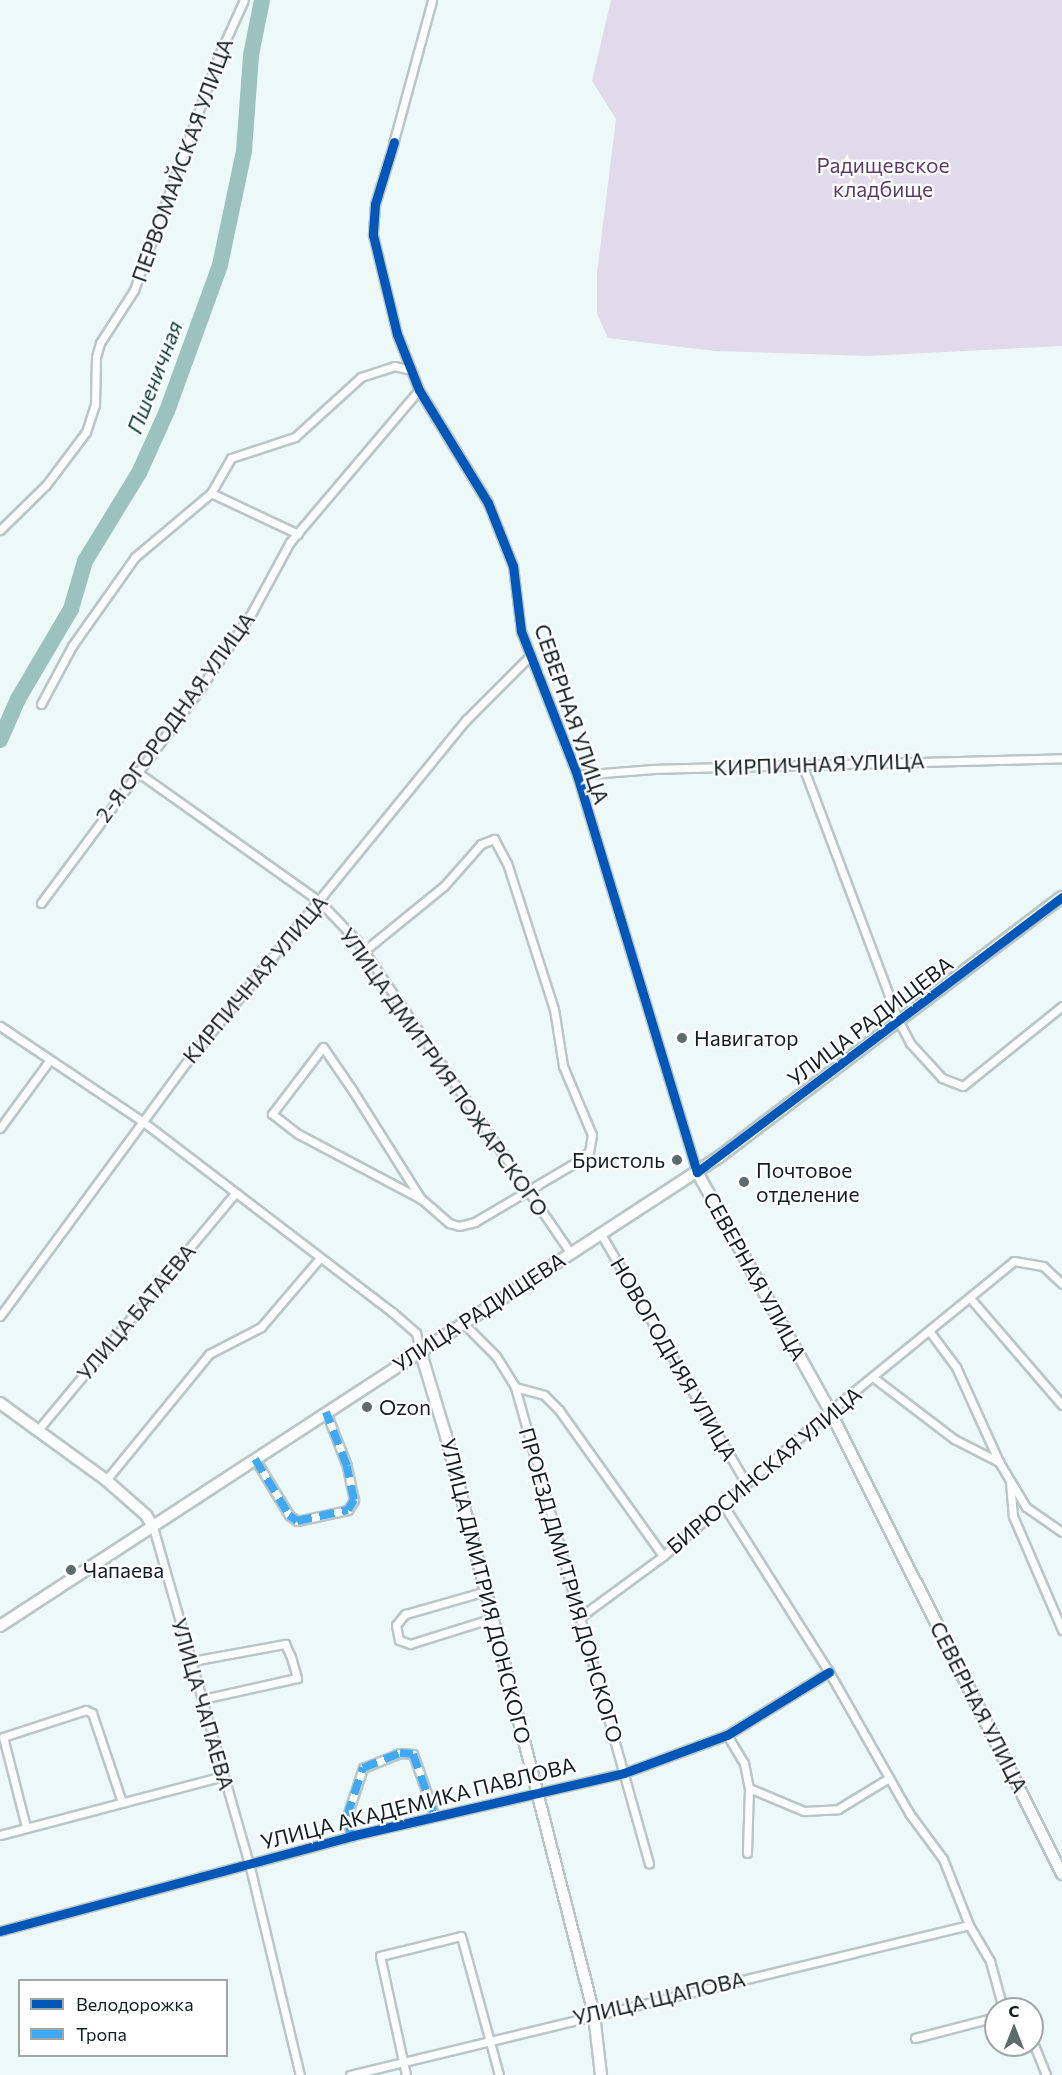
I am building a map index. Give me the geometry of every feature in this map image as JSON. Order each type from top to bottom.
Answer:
[{"type":"main road","name":"УЛИЦА РАДИЩЕВА","points":[[0,1626],[462,1322],[698,1172],[1062,897]]},
{"type":"main road","name":"СЕВЕРНАЯ УЛИЦА","points":[[698,1172],[830,1411],[1062,1874]]},
{"type":"main road","name":"УЛИЦА ДМИТРИЯ ДОНСКОГО","points":[[420,1350],[486,1591],[594,2014],[601,2075]]},
{"type":"main road","name":"УЛИЦА ЧАПАЕВА","points":[[0,1402],[106,1480],[146,1515],[153,1527]]},
{"type":"street","name":"ПЕРВОМАЙСКАЯ УЛИЦА","points":[[0,530],[46,486],[86,432],[95,405],[96,357],[100,343],[134,290],[219,55],[244,0]]},
{"type":"street","name":"СЕВЕРНАЯ УЛИЦА","points":[[432,0],[394,143],[375,204],[372,235],[397,334],[418,390],[488,503],[513,566],[521,632],[577,775],[698,1172]]},
{"type":"street","points":[[41,704],[72,646],[135,557],[211,493],[231,458],[295,437],[361,377],[394,366],[411,370]]},
{"type":"street","name":"2-Я ОГОРОДНАЯ УЛИЦА","points":[[41,903],[136,771],[195,696],[298,534],[418,390]]},
{"type":"street","points":[[211,493],[298,534]]},
{"type":"street","name":"КИРПИЧНАЯ УЛИЦА","points":[[0,1316],[193,1054],[320,902],[466,720],[529,657]]},
{"type":"street","name":"КИРПИЧНАЯ УЛИЦА","points":[[577,775],[802,764],[1062,758]]},
{"type":"street","points":[[802,764],[899,1022],[910,1043],[942,1078],[963,1086],[1062,1006]]},
{"type":"street","name":"УЛИЦА ДМИТРИЯ ПОЖАРСКОГО","points":[[136,771],[320,902],[364,951],[571,1253]]},
{"type":"street","points":[[364,951],[444,886],[481,844],[494,839],[507,863],[554,1009],[563,1066],[592,1135],[589,1152],[475,1222],[459,1226],[432,1212],[421,1199],[323,1047],[272,1114],[298,1134],[421,1199]]},
{"type":"street","name":"УЛИЦА ДМИТРИЯ ДОНСКОГО","points":[[0,1026],[49,1061],[142,1121],[320,1258],[416,1333],[420,1350]]},
{"type":"street","points":[[0,1128],[49,1061]]},
{"type":"street","name":"УЛИЦА БАТАЕВА","points":[[37,1431],[235,1193]]},
{"type":"street","name":"НОВОГОДНЯЯ УЛИЦА","points":[[601,1234],[746,1484]]},
{"type":"street","points":[[106,1480],[209,1354],[261,1327],[320,1258]]},
{"type":"street","name":"БИРЮСИНСКАЯ УЛИЦА","points":[[515,1387],[544,1395],[559,1410],[663,1556],[724,1506],[830,1411],[874,1378],[1014,1261],[1043,1266],[1062,1284]]},
{"type":"street","points":[[970,1298],[1062,1405]]},
{"type":"street","name":"ПРОЕЗД ДМИТРИЯ ДОНСКОГО","points":[[462,1322],[496,1356],[515,1387],[649,1864]]},
{"type":"street","points":[[930,1332],[956,1367],[999,1462],[1026,1507],[1062,1532]]},
{"type":"street","points":[[874,1378],[954,1439],[999,1462]]},
{"type":"street","points":[[255,1459],[289,1515],[297,1521],[348,1510],[354,1500],[347,1466],[326,1412]]},
{"type":"street","points":[[1010,1482],[1013,1516],[1062,1630]]},
{"type":"street","points":[[724,1506],[829,1672],[909,1813],[943,1859],[969,1925],[990,1961],[1000,1997]]},
{"type":"street","name":"УЛИЦА ЧАПАЕВА","points":[[153,1527],[204,1698],[223,1776],[249,1863],[300,2075]]},
{"type":"street","points":[[580,1617],[663,1556]]},
{"type":"street","points":[[486,1591],[405,1614],[396,1625],[399,1640],[410,1644],[493,1618]]},
{"type":"street","points":[[192,1661],[285,1644],[291,1657],[297,1678],[204,1698]]},
{"type":"street","name":"УЛИЦА АКАДЕМИКА ПАВЛОВА","points":[[0,1931],[351,1836],[624,1773],[728,1735],[829,1672]]},
{"type":"street","points":[[26,1827],[3,1737],[86,1710],[92,1713],[122,1802]]},
{"type":"street","points":[[728,1735],[744,1763],[749,1788],[747,1853]]},
{"type":"street","points":[[351,1836],[347,1816],[363,1768],[400,1753],[414,1754],[435,1816]]},
{"type":"street","points":[[0,1835],[223,1776]]},
{"type":"street","points":[[749,1788],[804,1810],[838,1809],[889,1778]]},
{"type":"street","name":"УЛИЦА ЩАПОВА","points":[[350,2075],[594,2014],[969,1925]]},
{"type":"street","points":[[406,2075],[381,1956],[461,1936],[499,2075]]},
{"type":"street","points":[[915,2038],[984,2020]]},
{"type":"street","points":[[1039,2057],[1046,2075]]},
{"type":"green space","name":"Радищевское кладбище","points":[[611,0],[1062,0],[1062,346],[867,356],[715,351],[608,338],[597,314],[597,273],[616,119],[592,81]]},
{"type":"waterway","name":"Пшеничная","points":[[0,740],[18,699],[71,609],[85,561],[139,473],[167,411],[220,265],[244,151],[251,55],[262,0]]},
{"type":"marked path","points":[[255,1459],[289,1515],[297,1521],[348,1510],[354,1500],[347,1466],[326,1412]]},
{"type":"marked path","points":[[351,1836],[347,1816],[363,1768],[400,1753],[413,1754],[435,1816]]},
{"type":"cycle path","points":[[394,142],[375,204],[373,235],[397,334],[419,390],[488,503],[513,566],[521,631],[577,775],[697,1172],[1062,897]]},
{"type":"cycle path","points":[[0,1931],[351,1836],[624,1773],[727,1735],[829,1672]]},
{"type":"place","name":"Навигатор","points":[[682,1038]]},
{"type":"place","name":"Бристоль","points":[[677,1160]]},
{"type":"place","name":"Почтовое отделение","points":[[744,1182]]},
{"type":"place","name":"Ozon","points":[[367,1407]]},
{"type":"place","name":"Чапаева","points":[[71,1570]]}]
